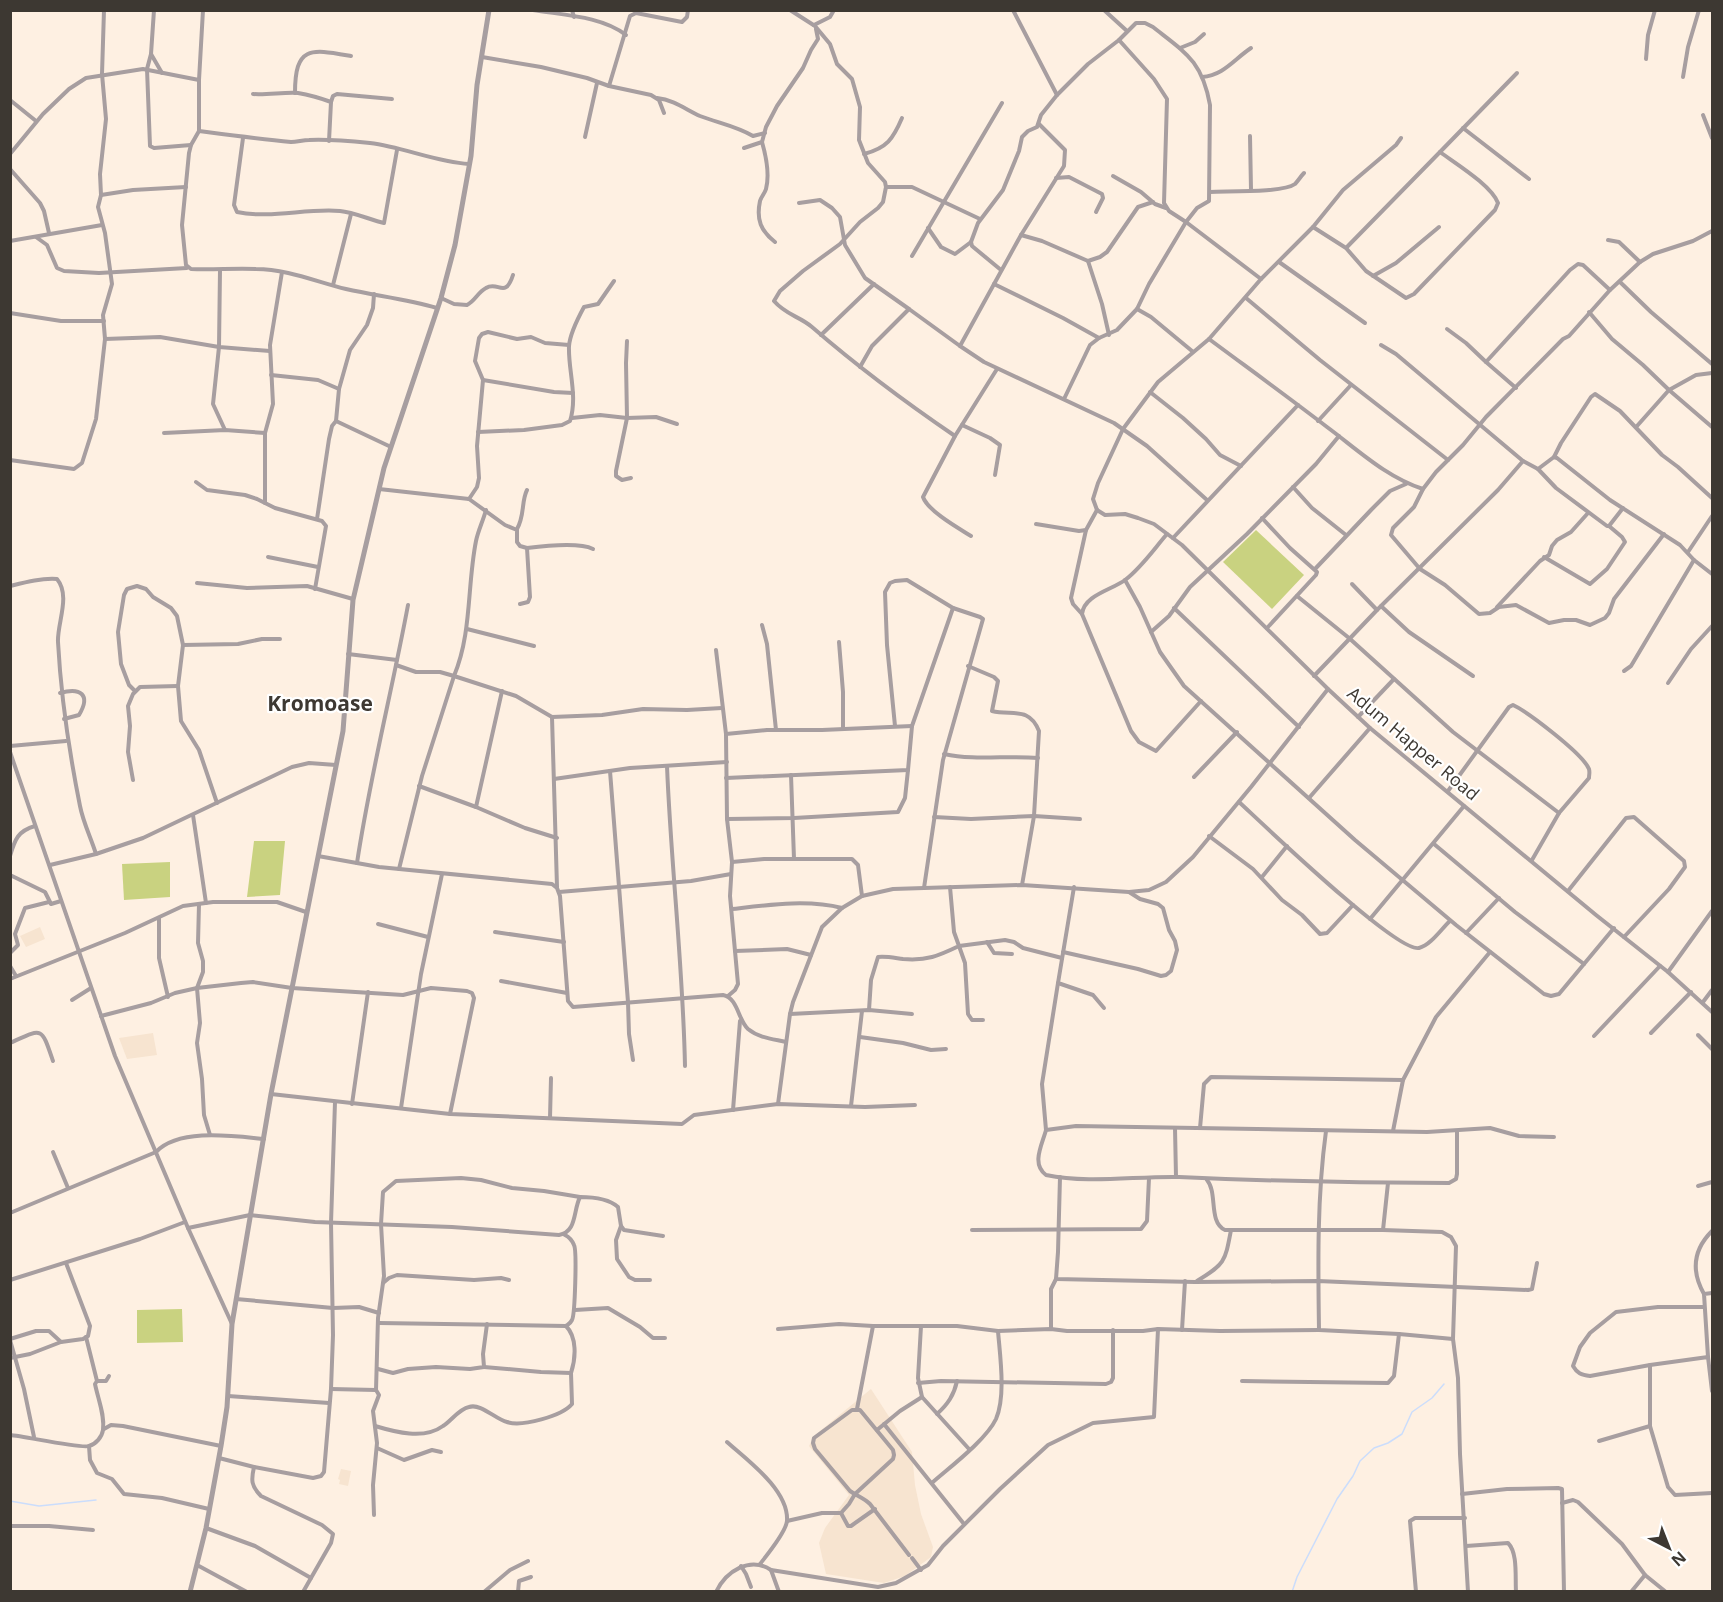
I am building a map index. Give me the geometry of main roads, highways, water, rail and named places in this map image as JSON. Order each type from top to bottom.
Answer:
[{"type":"waterway","points":[[1292,1592],[1297,1577],[1337,1499],[1360,1461],[1374,1448],[1402,1434],[1412,1412],[1432,1398],[1444,1384]]},
{"type":"waterway","points":[[10,1501],[39,1506],[96,1500]]},
{"type":"district","name":"Kromoase","points":[[320,704]]}]
